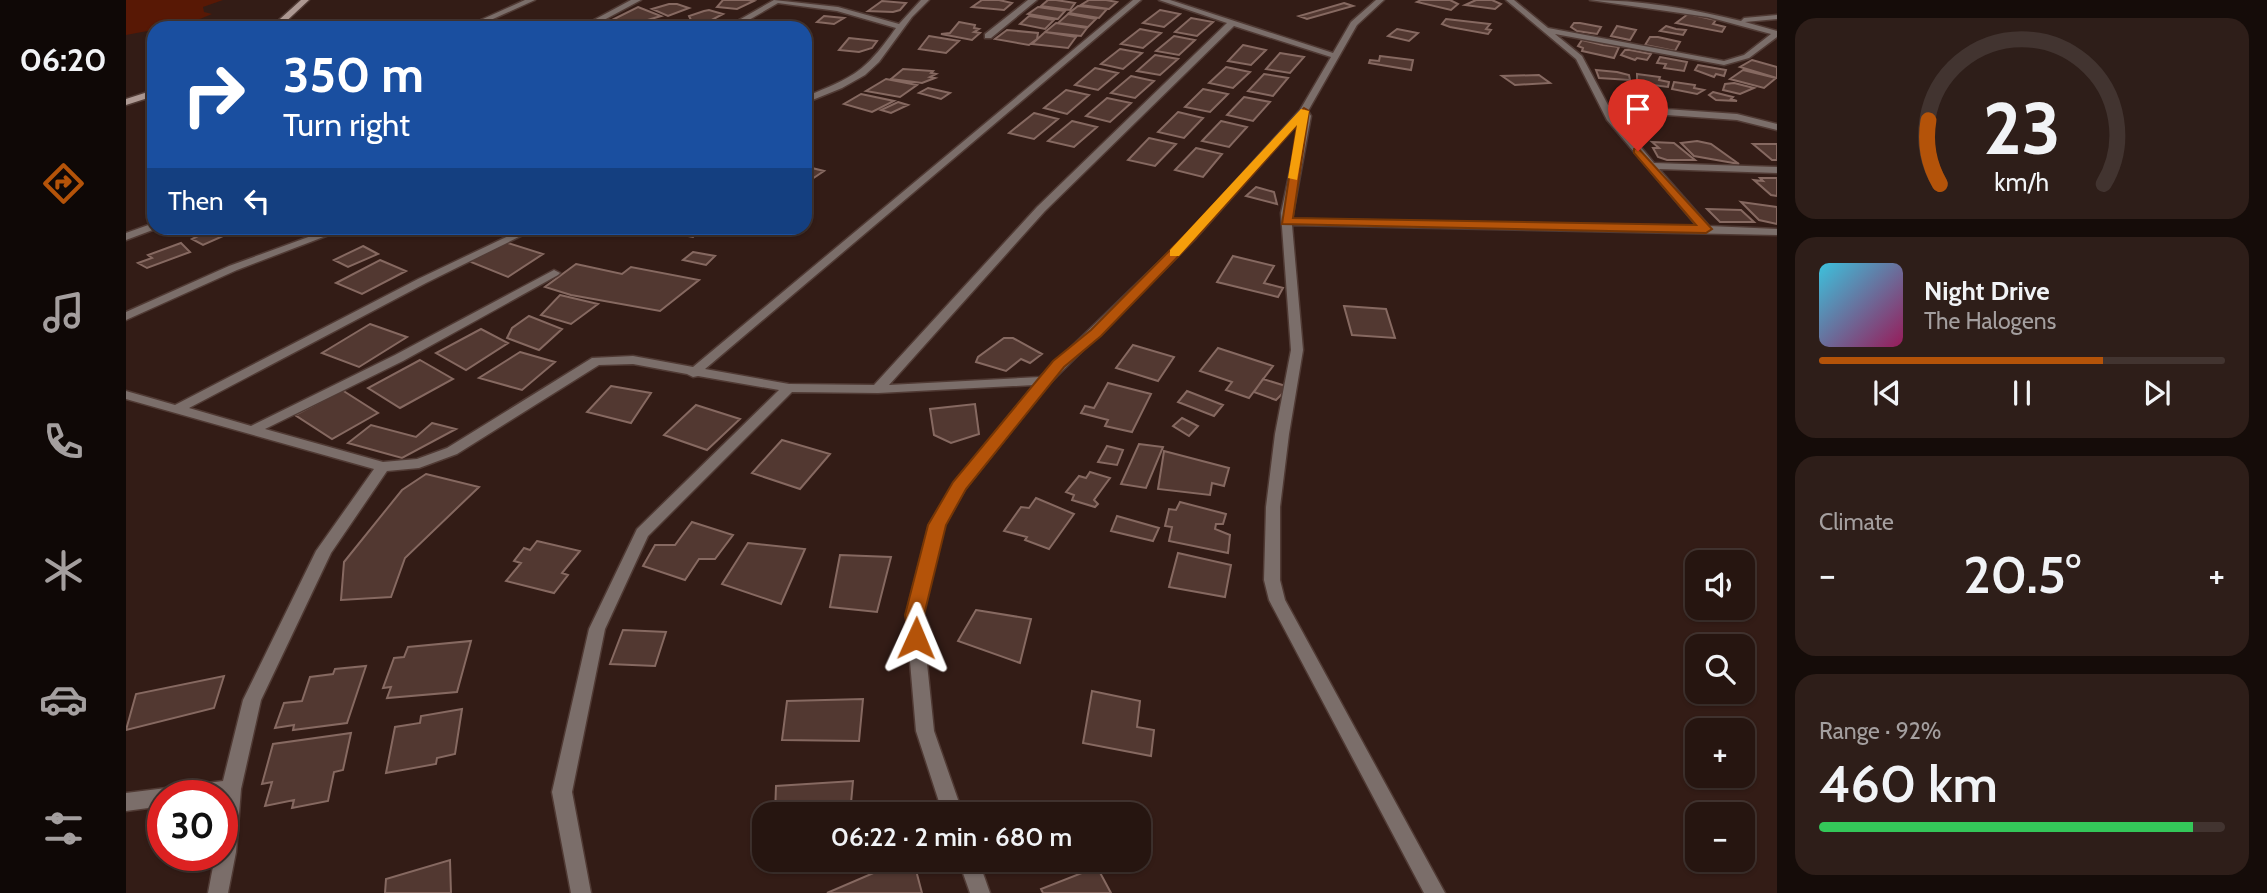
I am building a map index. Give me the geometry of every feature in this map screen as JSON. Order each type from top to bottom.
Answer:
[{"type":"main road","points":[[282,21],[305,0]]},
{"type":"main road","points":[[126,102],[147,95]]},
{"type":"street","points":[[483,21],[531,0]]},
{"type":"street","points":[[596,21],[637,0]]},
{"type":"street","points":[[812,97],[846,83],[869,68],[900,27],[925,0]]},
{"type":"street","points":[[988,36],[1033,0]]},
{"type":"street","points":[[693,373],[1137,0]]},
{"type":"street","points":[[1164,0],[1335,56]]},
{"type":"street","points":[[1186,7],[1200,0]]},
{"type":"street","points":[[949,802],[925,731],[914,615],[937,525],[959,486],[1044,381],[1191,237],[1304,111],[1354,24],[1380,0]]},
{"type":"street","points":[[1510,0],[1579,58],[1610,118],[1706,229]]},
{"type":"street","points":[[1594,0],[1681,10],[1736,21],[1777,33]]},
{"type":"street","points":[[742,21],[778,1],[838,9],[900,27]]},
{"type":"street","points":[[1736,21],[1777,17]]},
{"type":"street","points":[[878,389],[1041,209],[1232,23]]},
{"type":"street","points":[[1545,30],[1736,63],[1777,33]]},
{"type":"street","points":[[1606,108],[1737,117],[1777,127]]},
{"type":"street","points":[[1304,111],[1286,222],[1297,350],[1282,434],[1273,507],[1272,580],[1277,600],[1435,893]]},
{"type":"street","points":[[1651,166],[1777,170]]},
{"type":"street","points":[[1286,222],[1777,232]]},
{"type":"street","points":[[126,237],[147,229]]},
{"type":"street","points":[[126,316],[233,268],[323,235]]},
{"type":"street","points":[[177,409],[422,281],[518,235]]},
{"type":"street","points":[[253,430],[399,358],[554,273]]},
{"type":"street","points":[[126,395],[383,467],[419,463],[452,451],[596,361],[633,360],[693,373],[789,388],[878,389],[1044,381]]},
{"type":"street","points":[[581,893],[562,792],[597,629],[642,533],[789,388]]},
{"type":"street","points":[[233,780],[252,701],[294,609],[324,551],[383,467]]},
{"type":"street","points":[[126,802],[147,799]]},
{"type":"street","points":[[219,893],[222,871]]},
{"type":"street","points":[[972,872],[979,893]]},
{"type":"shaded area","points":[[126,0],[223,0],[203,7],[204,12],[212,14],[195,21],[147,21],[147,31],[126,35]]},
{"type":"building","points":[[723,0],[754,1],[737,9],[717,7]]},
{"type":"building","points":[[982,0],[1012,3],[1004,10],[972,7]]},
{"type":"building","points":[[1048,0],[1075,3],[1070,10],[1041,6]]},
{"type":"building","points":[[1089,0],[1117,2],[1109,9],[1081,5]]},
{"type":"building","points":[[1450,0],[1458,4],[1451,10],[1417,2]]},
{"type":"building","points":[[1476,0],[1492,0],[1501,4],[1495,9],[1465,5]]},
{"type":"building","points":[[882,1],[906,3],[900,10],[893,12],[868,11]]},
{"type":"building","points":[[1344,3],[1353,6],[1307,19],[1299,16]]},
{"type":"building","points":[[669,4],[689,8],[668,16],[652,9]]},
{"type":"building","points":[[1078,6],[1107,9],[1099,18],[1069,13]]},
{"type":"building","points":[[638,7],[661,16],[644,21],[610,21]]},
{"type":"building","points":[[1038,7],[1065,11],[1058,19],[1028,14]]},
{"type":"building","points":[[709,10],[723,14],[710,21],[691,20],[689,16]]},
{"type":"building","points":[[1160,10],[1180,14],[1164,27],[1143,23]]},
{"type":"building","points":[[1068,14],[1096,19],[1088,27],[1058,23]]},
{"type":"building","points":[[1688,14],[1716,20],[1713,24],[1725,27],[1722,32],[1676,23]]},
{"type":"building","points":[[824,16],[844,18],[834,24],[817,22]]},
{"type":"building","points":[[1029,16],[1054,20],[1045,29],[1020,24]]},
{"type":"building","points":[[1191,18],[1213,22],[1197,36],[1175,32]]},
{"type":"building","points":[[1446,19],[1490,24],[1486,29],[1491,30],[1488,34],[1450,27],[1442,24]]},
{"type":"building","points":[[959,22],[975,25],[974,28],[979,29],[974,32],[980,33],[972,40],[941,34],[950,33]]},
{"type":"building","points":[[1056,23],[1087,28],[1081,36],[1045,32]]},
{"type":"building","points":[[1574,23],[1601,27],[1597,34],[1577,31],[1571,27]]},
{"type":"building","points":[[1617,26],[1636,30],[1630,40],[1611,36]]},
{"type":"building","points":[[1666,26],[1686,30],[1683,35],[1660,31]]},
{"type":"building","points":[[1140,29],[1161,33],[1143,48],[1121,44]]},
{"type":"building","points":[[1397,29],[1418,33],[1409,41],[1388,36]]},
{"type":"building","points":[[1007,30],[1038,33],[1037,39],[1029,45],[995,39]]},
{"type":"building","points":[[1045,32],[1076,37],[1068,48],[1032,44]]},
{"type":"building","points":[[929,36],[959,41],[946,53],[919,49]]},
{"type":"building","points":[[1174,36],[1195,40],[1179,55],[1156,51]]},
{"type":"building","points":[[1650,37],[1680,42],[1675,51],[1645,45]]},
{"type":"building","points":[[849,38],[877,41],[872,48],[859,52],[839,50]]},
{"type":"building","points":[[1582,40],[1619,47],[1614,58],[1582,51],[1583,48],[1578,46]]},
{"type":"building","points":[[1243,45],[1266,50],[1251,65],[1228,61]]},
{"type":"building","points":[[1120,49],[1142,53],[1123,69],[1101,64]]},
{"type":"building","points":[[1625,50],[1651,54],[1647,60],[1635,60],[1621,55]]},
{"type":"building","points":[[1280,53],[1304,57],[1290,73],[1266,69]]},
{"type":"building","points":[[1155,55],[1178,59],[1160,75],[1137,71]]},
{"type":"building","points":[[1380,56],[1413,60],[1411,70],[1369,63],[1370,60],[1379,61]]},
{"type":"building","points":[[1660,57],[1687,62],[1684,71],[1664,68],[1666,64],[1657,63]]},
{"type":"building","points":[[1752,60],[1777,67],[1777,78],[1740,67]]},
{"type":"building","points":[[1698,65],[1726,70],[1724,76],[1716,74],[1714,77],[1695,70]]},
{"type":"building","points":[[1226,67],[1250,72],[1233,88],[1209,83]]},
{"type":"building","points":[[1095,68],[1118,73],[1098,90],[1075,85]]},
{"type":"building","points":[[903,69],[933,71],[931,73],[936,74],[930,77],[935,78],[922,83],[891,79]]},
{"type":"building","points":[[1596,70],[1629,75],[1630,80],[1599,78]]},
{"type":"building","points":[[1743,70],[1776,78],[1764,88],[1730,79]]},
{"type":"building","points":[[1264,74],[1288,78],[1273,96],[1248,91]]},
{"type":"building","points":[[1637,74],[1660,77],[1659,80],[1669,82],[1668,87],[1637,83]]},
{"type":"building","points":[[1539,75],[1550,83],[1515,85],[1502,76]]},
{"type":"building","points":[[1131,76],[1154,81],[1135,98],[1111,93]]},
{"type":"building","points":[[886,79],[917,85],[900,97],[866,91]]},
{"type":"building","points":[[1674,82],[1695,85],[1694,88],[1704,90],[1697,94],[1672,89]]},
{"type":"building","points":[[1734,83],[1754,88],[1740,94],[1723,90],[1725,84]]},
{"type":"building","points":[[928,88],[950,93],[941,99],[919,93]]},
{"type":"building","points":[[1203,89],[1228,94],[1210,112],[1185,107]]},
{"type":"building","points":[[1066,90],[1089,95],[1067,114],[1044,108]]},
{"type":"building","points":[[1713,92],[1733,97],[1731,99],[1737,101],[1716,100],[1709,95]]},
{"type":"building","points":[[861,94],[894,101],[872,112],[844,104]]},
{"type":"building","points":[[1244,97],[1270,102],[1253,121],[1227,115]]},
{"type":"building","points":[[1107,98],[1131,103],[1110,122],[1086,116]]},
{"type":"building","points":[[898,102],[908,105],[891,113],[881,110]]},
{"type":"building","points":[[1178,112],[1203,118],[1184,138],[1158,132]]},
{"type":"building","points":[[1034,113],[1058,119],[1034,139],[1009,133]]},
{"type":"building","points":[[1072,121],[1097,127],[1074,147],[1048,141]]},
{"type":"building","points":[[1221,121],[1247,127],[1229,147],[1202,141]]},
{"type":"building","points":[[1149,138],[1176,144],[1155,166],[1128,160]]},
{"type":"building","points":[[1697,141],[1711,144],[1739,164],[1694,156],[1681,143]]},
{"type":"building","points":[[1652,142],[1674,143],[1695,160],[1667,160],[1658,157],[1653,148],[1659,148]]},
{"type":"building","points":[[1753,144],[1777,144],[1777,160],[1772,160]]},
{"type":"building","points":[[1196,148],[1222,154],[1203,177],[1175,170]]},
{"type":"building","points":[[812,168],[824,171],[812,179]]},
{"type":"building","points":[[1760,178],[1777,178],[1777,196],[1771,195],[1754,180],[1763,181]]},
{"type":"building","points":[[1256,187],[1274,192],[1277,204],[1246,196]]},
{"type":"building","points":[[1741,202],[1777,207],[1777,224],[1759,220]]},
{"type":"building","points":[[1707,209],[1741,210],[1754,222],[1720,222]]},
{"type":"building","points":[[200,235],[225,235],[203,245],[192,239]]},
{"type":"building","points":[[505,242],[543,254],[508,277],[466,260]]},
{"type":"building","points":[[181,243],[190,252],[147,268],[138,263],[152,258],[148,255]]},
{"type":"building","points":[[363,246],[378,254],[348,267],[334,260]]},
{"type":"building","points":[[693,252],[715,256],[706,265],[683,260]]},
{"type":"building","points":[[1233,256],[1274,266],[1264,283],[1283,288],[1278,297],[1217,282]]},
{"type":"building","points":[[380,260],[406,271],[362,294],[336,283]]},
{"type":"building","points":[[576,264],[622,274],[631,267],[699,280],[660,311],[571,295],[545,287]]},
{"type":"building","points":[[560,295],[598,304],[571,324],[541,315]]},
{"type":"building","points":[[1344,306],[1386,309],[1395,338],[1352,335]]},
{"type":"building","points":[[529,316],[562,329],[539,350],[507,338],[512,328]]},
{"type":"building","points":[[370,324],[407,337],[359,367],[322,353]]},
{"type":"building","points":[[481,329],[508,343],[466,370],[436,353]]},
{"type":"building","points":[[1004,338],[1013,338],[1042,354],[1030,363],[1021,359],[1006,371],[976,362],[978,357]]},
{"type":"building","points":[[1133,345],[1174,357],[1158,381],[1116,368]]},
{"type":"building","points":[[1218,348],[1273,366],[1249,398],[1226,390],[1232,382],[1200,371]]},
{"type":"building","points":[[520,352],[555,362],[522,390],[479,378]]},
{"type":"building","points":[[420,360],[453,379],[400,408],[368,388]]},
{"type":"building","points":[[1263,379],[1289,387],[1276,400],[1254,392]]},
{"type":"building","points":[[1108,383],[1151,394],[1132,432],[1105,426],[1108,420],[1081,413],[1085,406],[1094,408]]},
{"type":"building","points":[[611,386],[651,393],[631,423],[587,412]]},
{"type":"building","points":[[342,390],[378,413],[332,439],[295,415]]},
{"type":"building","points":[[1187,391],[1223,405],[1214,416],[1178,402]]},
{"type":"building","points":[[975,404],[979,434],[951,443],[934,435],[930,409]]},
{"type":"building","points":[[696,405],[740,419],[707,450],[664,435]]},
{"type":"building","points":[[1182,418],[1198,426],[1189,436],[1173,426]]},
{"type":"building","points":[[432,423],[456,429],[402,458],[348,443],[371,425],[416,437]]},
{"type":"building","points":[[782,440],[830,454],[800,489],[752,473]]},
{"type":"building","points":[[1139,444],[1163,447],[1146,488],[1121,484]]},
{"type":"building","points":[[1107,446],[1123,450],[1117,465],[1098,462]]},
{"type":"building","points":[[1164,451],[1229,468],[1224,486],[1212,483],[1210,495],[1158,489]]},
{"type":"building","points":[[1090,472],[1110,478],[1094,500],[1098,504],[1095,507],[1072,500],[1074,495],[1066,492],[1079,476],[1086,478]]},
{"type":"building","points":[[426,474],[479,487],[405,558],[391,597],[341,600],[344,562],[402,490]]},
{"type":"building","points":[[1036,498],[1074,514],[1049,549],[1025,540],[1027,537],[1004,531],[1021,507],[1029,508]]},
{"type":"building","points":[[1180,502],[1226,514],[1223,524],[1216,524],[1215,529],[1230,535],[1228,553],[1169,541],[1172,527],[1165,526],[1169,509],[1176,510]]},
{"type":"building","points":[[1117,516],[1159,528],[1153,541],[1111,531]]},
{"type":"building","points":[[692,522],[733,535],[715,559],[699,559],[685,580],[643,566],[655,545],[675,545]]},
{"type":"building","points":[[537,541],[580,551],[562,573],[568,575],[554,593],[506,581],[521,563],[514,561],[524,548],[530,550]]},
{"type":"building","points":[[748,543],[805,549],[781,604],[722,584]]},
{"type":"building","points":[[1178,553],[1231,565],[1225,597],[1169,587]]},
{"type":"building","points":[[840,555],[891,557],[877,612],[830,607]]},
{"type":"building","points":[[976,610],[1031,619],[1020,663],[958,641]]},
{"type":"building","points":[[623,630],[666,632],[655,666],[610,664]]},
{"type":"building","points":[[471,641],[457,692],[387,698],[391,687],[383,688],[394,658],[404,657],[408,647]]},
{"type":"building","points":[[366,666],[347,723],[293,730],[294,725],[275,728],[284,703],[302,701],[310,677],[333,674],[335,669]]},
{"type":"building","points":[[224,676],[214,708],[126,730],[136,694]]},
{"type":"building","points":[[1092,691],[1140,701],[1137,727],[1154,730],[1151,756],[1083,743]]},
{"type":"building","points":[[863,699],[859,741],[782,740],[787,701]]},
{"type":"building","points":[[462,709],[455,754],[437,758],[436,764],[386,773],[395,727],[420,723],[421,716]]},
{"type":"building","points":[[351,733],[343,770],[334,772],[328,801],[292,808],[294,800],[265,806],[272,782],[262,784],[273,744]]},
{"type":"building","points":[[853,781],[851,802],[775,802],[776,786]]},
{"type":"building","points":[[450,860],[451,893],[385,893],[386,879]]},
{"type":"building","points":[[876,872],[916,872],[922,893],[827,893]]},
{"type":"building","points":[[1084,872],[1100,872],[1111,893],[1043,893],[1041,889]]},
{"type":"slow traffic","points":[[1174,253],[1304,111],[1306,116],[1293,178]]},
{"type":"route","points":[[916,638],[914,615],[937,525],[959,486],[1058,364],[1096,333],[1191,237],[1304,111],[1306,116],[1286,222],[1706,229],[1638,151]]}]
